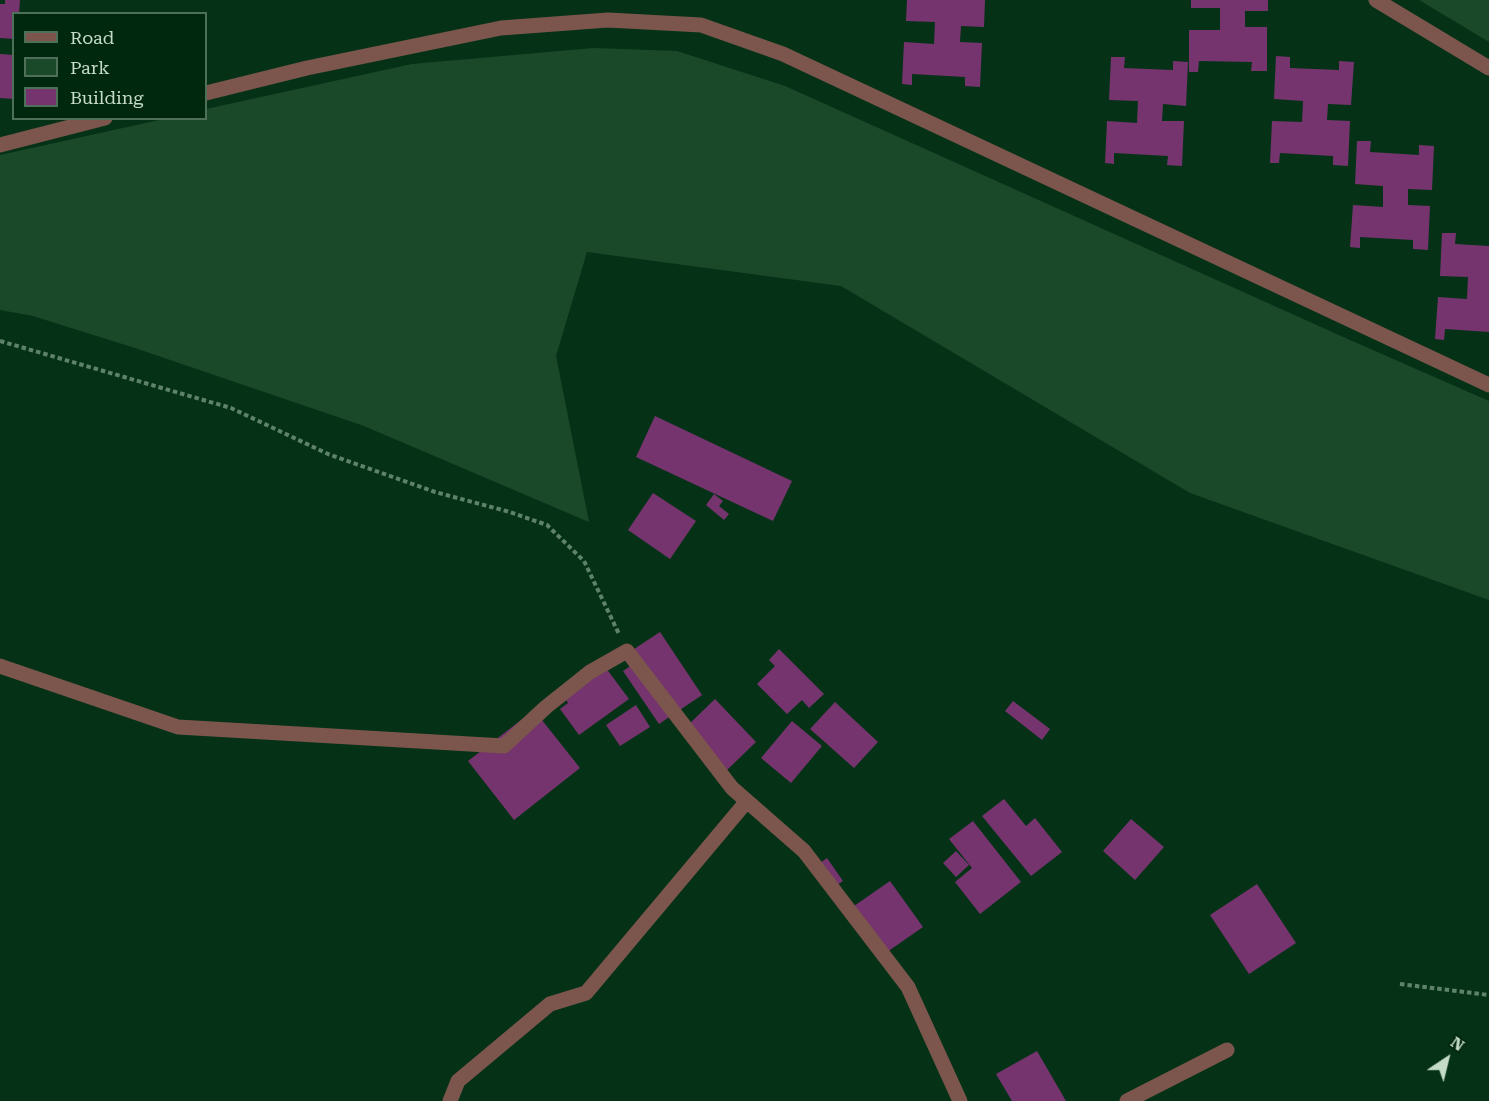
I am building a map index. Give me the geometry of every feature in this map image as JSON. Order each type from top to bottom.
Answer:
[{"type":"street","points":[[1376,0],[1489,68]]},
{"type":"street","points":[[207,93],[307,68],[501,28],[608,20],[701,26],[783,54],[1489,385]]},
{"type":"street","points":[[0,145],[97,120]]},
{"type":"street","points":[[0,666],[178,727],[504,746],[591,672],[627,651],[732,788],[804,851],[908,987],[960,1101]]},
{"type":"street","points":[[450,1101],[458,1081],[550,1004],[586,993],[747,801]]},
{"type":"street","points":[[1127,1101],[1227,1050]]},
{"type":"path","points":[[0,341],[231,408],[328,454],[435,492],[510,512],[547,525],[584,561],[627,651]]},
{"type":"path","points":[[1400,984],[1489,995]]},
{"type":"green space","points":[[1419,0],[1489,0],[1489,42]]},
{"type":"green space","points":[[594,48],[677,51],[785,86],[1489,401],[1489,600],[1190,493],[841,286],[587,252],[556,356],[589,522],[364,426],[135,348],[33,316],[0,310],[0,155],[159,120],[207,120],[207,109],[412,64]]},
{"type":"building","points":[[5,0],[20,0],[19,12],[12,12],[12,39],[0,38],[0,4],[5,4]]},
{"type":"building","points":[[907,0],[985,0],[984,27],[961,26],[960,42],[982,43],[980,87],[965,86],[965,77],[912,74],[912,85],[902,84],[904,42],[934,44],[935,22],[906,21]]},
{"type":"building","points":[[1191,0],[1268,0],[1268,11],[1245,11],[1245,27],[1267,27],[1267,71],[1251,71],[1252,62],[1199,61],[1198,72],[1189,72],[1189,30],[1220,30],[1220,8],[1191,8]]},
{"type":"building","points":[[0,54],[12,55],[12,99],[0,98]]},
{"type":"building","points":[[1276,56],[1290,57],[1290,68],[1339,70],[1339,61],[1354,62],[1351,105],[1328,104],[1327,120],[1350,121],[1348,166],[1333,165],[1333,156],[1280,153],[1279,163],[1270,163],[1272,121],[1302,122],[1303,101],[1274,99]]},
{"type":"building","points":[[1111,57],[1125,57],[1124,68],[1173,70],[1173,61],[1188,62],[1186,106],[1163,104],[1162,121],[1184,121],[1182,166],[1167,165],[1168,156],[1114,153],[1114,164],[1105,163],[1107,121],[1137,123],[1138,101],[1109,100]]},
{"type":"building","points":[[1357,141],[1371,141],[1370,152],[1419,155],[1419,145],[1434,146],[1432,190],[1408,189],[1408,205],[1430,206],[1428,250],[1413,249],[1413,240],[1360,237],[1360,248],[1350,247],[1353,205],[1383,207],[1383,186],[1355,184]]},
{"type":"building","points":[[1442,233],[1456,233],[1455,244],[1489,246],[1489,332],[1445,329],[1444,340],[1435,339],[1438,297],[1467,299],[1468,277],[1440,276]]},
{"type":"building","points":[[655,416],[792,481],[773,521],[636,457]]},
{"type":"building","points":[[653,493],[696,521],[670,559],[628,530]]},
{"type":"building","points":[[714,494],[723,501],[719,506],[729,514],[724,520],[706,505]]},
{"type":"building","points":[[660,632],[702,695],[659,724],[623,671],[632,665],[625,655]]},
{"type":"building","points":[[779,649],[824,694],[809,708],[802,700],[787,714],[757,684],[775,666],[769,660]]},
{"type":"building","points":[[600,660],[629,699],[579,735],[560,709],[568,703],[559,689]]},
{"type":"building","points":[[715,699],[756,742],[726,771],[685,728]]},
{"type":"building","points":[[1013,701],[1050,729],[1042,740],[1005,711]]},
{"type":"building","points":[[835,702],[878,742],[854,768],[810,729]]},
{"type":"building","points":[[636,705],[650,727],[620,746],[606,725]]},
{"type":"building","points":[[534,710],[580,768],[514,820],[468,761]]},
{"type":"building","points":[[792,721],[822,746],[791,783],[761,758]]},
{"type":"building","points":[[1004,799],[1026,826],[1035,818],[1062,852],[1031,876],[982,816]]},
{"type":"building","points":[[1131,819],[1164,847],[1135,880],[1103,851]]},
{"type":"building","points":[[973,821],[1021,882],[980,914],[955,882],[972,868],[949,839]]},
{"type":"building","points":[[956,851],[969,865],[956,877],[943,863]]},
{"type":"building","points":[[827,858],[843,881],[828,891],[813,868]]},
{"type":"building","points":[[890,881],[923,927],[887,952],[854,906]]},
{"type":"building","points":[[1257,884],[1296,943],[1249,974],[1210,915]]},
{"type":"building","points":[[1037,1051],[1066,1101],[1012,1101],[996,1074]]}]
